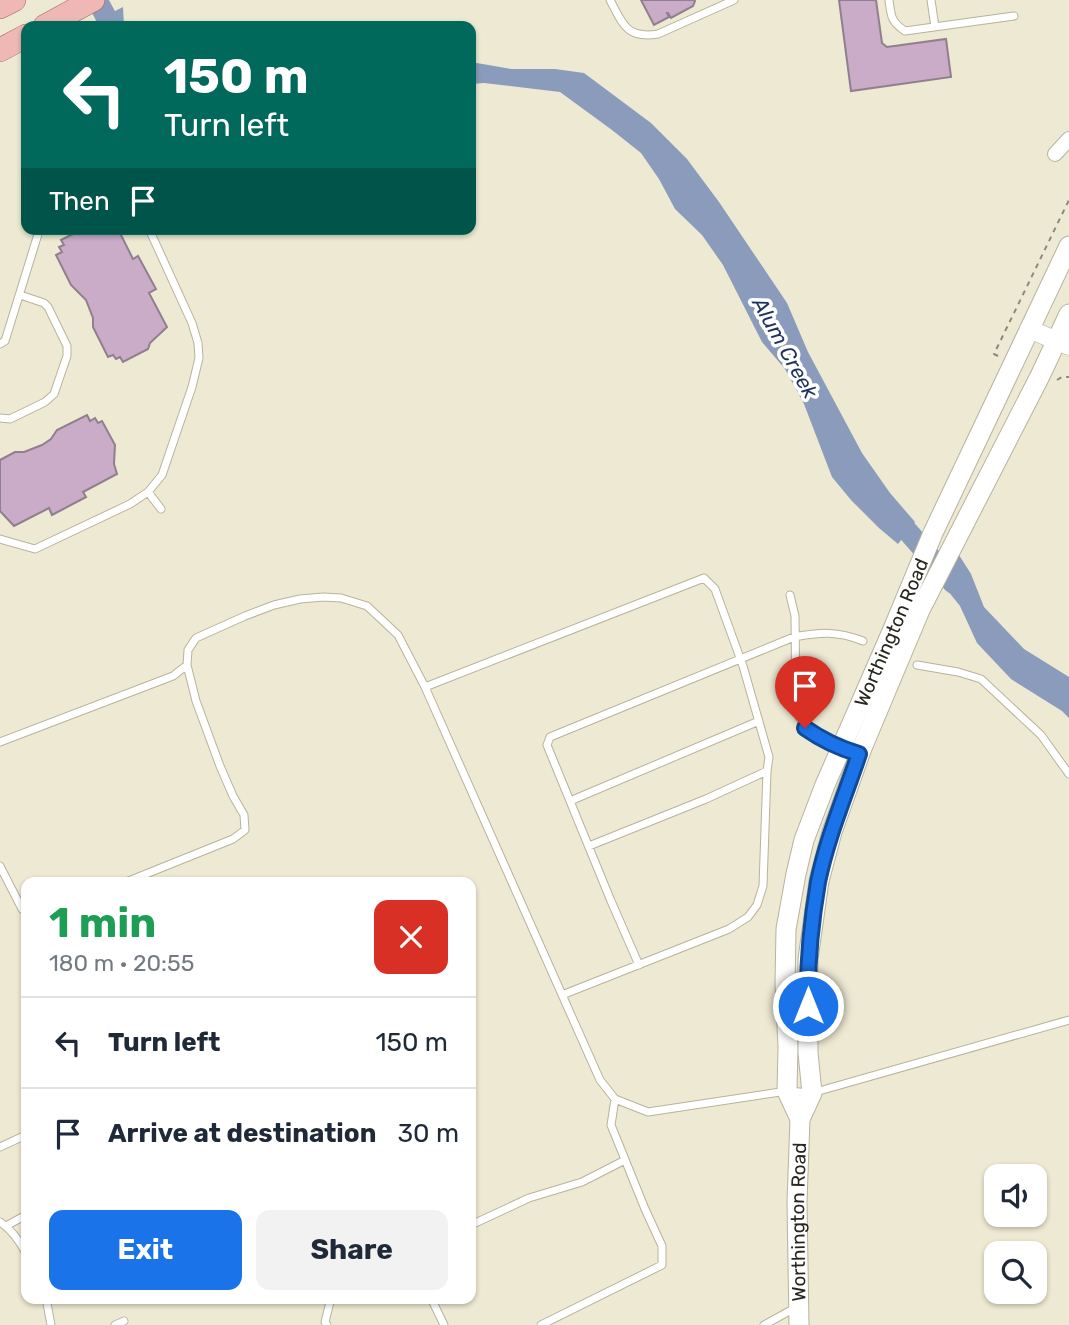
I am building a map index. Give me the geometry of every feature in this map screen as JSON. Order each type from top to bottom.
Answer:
[{"type":"main road","points":[[0,7],[14,0]]},
{"type":"main road","points":[[54,21],[93,0]]},
{"type":"main road","points":[[0,50],[21,39]]},
{"type":"main road","name":"Worthington Road","points":[[913,604],[947,502],[1069,246]]},
{"type":"main road","name":"Worthington Road","points":[[799,1316],[797,1202],[800,1119],[812,1093],[808,1053],[809,946],[819,881],[850,751],[893,629],[913,604],[970,512],[1063,344],[1069,314]]},
{"type":"main road","name":"Worthington Road","points":[[800,1119],[787,1090],[786,929],[796,874],[811,819],[850,751]]},
{"type":"street","points":[[1055,154],[1069,139]]},
{"type":"street","points":[[1029,329],[1063,344]]},
{"type":"lane","points":[[610,0],[622,24],[633,33],[644,36],[658,34],[734,0]]},
{"type":"lane","points":[[889,0],[891,18],[905,32],[1014,16]]},
{"type":"lane","points":[[931,0],[935,27]]},
{"type":"lane","points":[[0,344],[5,341],[38,235]]},
{"type":"lane","points":[[0,539],[35,549],[130,503],[148,492],[162,475],[199,358],[192,323],[152,235]]},
{"type":"lane","points":[[0,418],[10,419],[54,394],[67,356],[67,346],[48,307],[44,303],[20,295]]},
{"type":"lane","points":[[148,492],[161,509]]},
{"type":"lane","points":[[425,687],[704,578],[715,590],[740,659],[769,757],[763,887],[757,905],[748,917],[729,929],[562,995]]},
{"type":"lane","points":[[790,595],[795,616],[796,711],[805,728],[816,736],[850,751]]},
{"type":"lane","points":[[138,877],[233,839],[245,830],[244,815],[220,766],[196,701],[187,665],[187,650],[196,638],[274,605],[300,599],[341,598],[367,606],[398,635],[425,687],[600,1080],[615,1099],[648,1112],[787,1090],[812,1093],[1069,1020]]},
{"type":"lane","points":[[639,965],[547,745],[551,737],[794,637],[830,632],[846,634],[863,641]]},
{"type":"lane","points":[[0,742],[173,676],[187,665]]},
{"type":"lane","points":[[917,665],[958,671],[981,679],[1041,735],[1069,774]]},
{"type":"lane","points":[[570,801],[759,721]]},
{"type":"lane","points":[[589,846],[706,799],[767,771]]},
{"type":"lane","points":[[0,866],[21,907]]},
{"type":"lane","points":[[541,1325],[662,1265],[662,1246],[611,1125],[615,1099]]},
{"type":"lane","points":[[0,1147],[21,1137]]},
{"type":"lane","points":[[476,1223],[529,1198],[582,1182],[625,1160]]},
{"type":"lane","points":[[21,1217],[3,1224],[21,1243]]},
{"type":"lane","points":[[47,1304],[51,1325]]},
{"type":"lane","points":[[327,1325],[325,1322],[330,1304]]},
{"type":"lane","points":[[434,1304],[444,1325]]},
{"type":"lane","points":[[764,1325],[799,1316]]},
{"type":"lane","points":[[116,1325],[124,1321]]},
{"type":"water","points":[[123,7],[124,21],[95,21]]},
{"type":"water","points":[[476,63],[511,69],[555,69],[584,73],[651,123],[687,159],[787,303],[808,352],[862,453],[890,493],[915,522],[898,544],[851,500],[832,477],[804,404],[785,369],[762,342],[723,265],[702,235],[675,209],[641,153],[560,92],[476,84]]},
{"type":"water","points":[[959,555],[971,574],[984,607],[1024,649],[1069,677],[1069,718],[1011,679],[977,643],[960,606],[944,586]]},
{"type":"building","points":[[641,0],[695,1],[693,6],[671,18],[667,13],[669,17],[654,25]]},
{"type":"building","points":[[839,0],[876,0],[882,43],[887,47],[946,39],[951,77],[851,91]]},
{"type":"building","points":[[71,235],[121,235],[133,259],[138,256],[156,289],[149,293],[167,327],[150,343],[148,349],[123,362],[120,357],[108,357],[93,327],[93,318],[86,300],[71,285],[56,255],[62,252],[59,247],[64,245],[61,240]]},
{"type":"building","points":[[87,415],[90,421],[95,418],[98,423],[102,421],[115,445],[114,464],[117,474],[83,492],[86,497],[52,515],[49,508],[14,526],[0,511],[0,460],[15,452],[24,452],[42,445],[51,439],[57,430]]},
{"type":"waterway","name":"Alum Creek","points":[[97,0],[108,21]]},
{"type":"waterway","name":"Alum Creek","points":[[889,510],[953,583]]},
{"type":"route","points":[[805,728],[841,749],[859,754],[832,832],[819,881],[808,959],[808,1006]]}]
